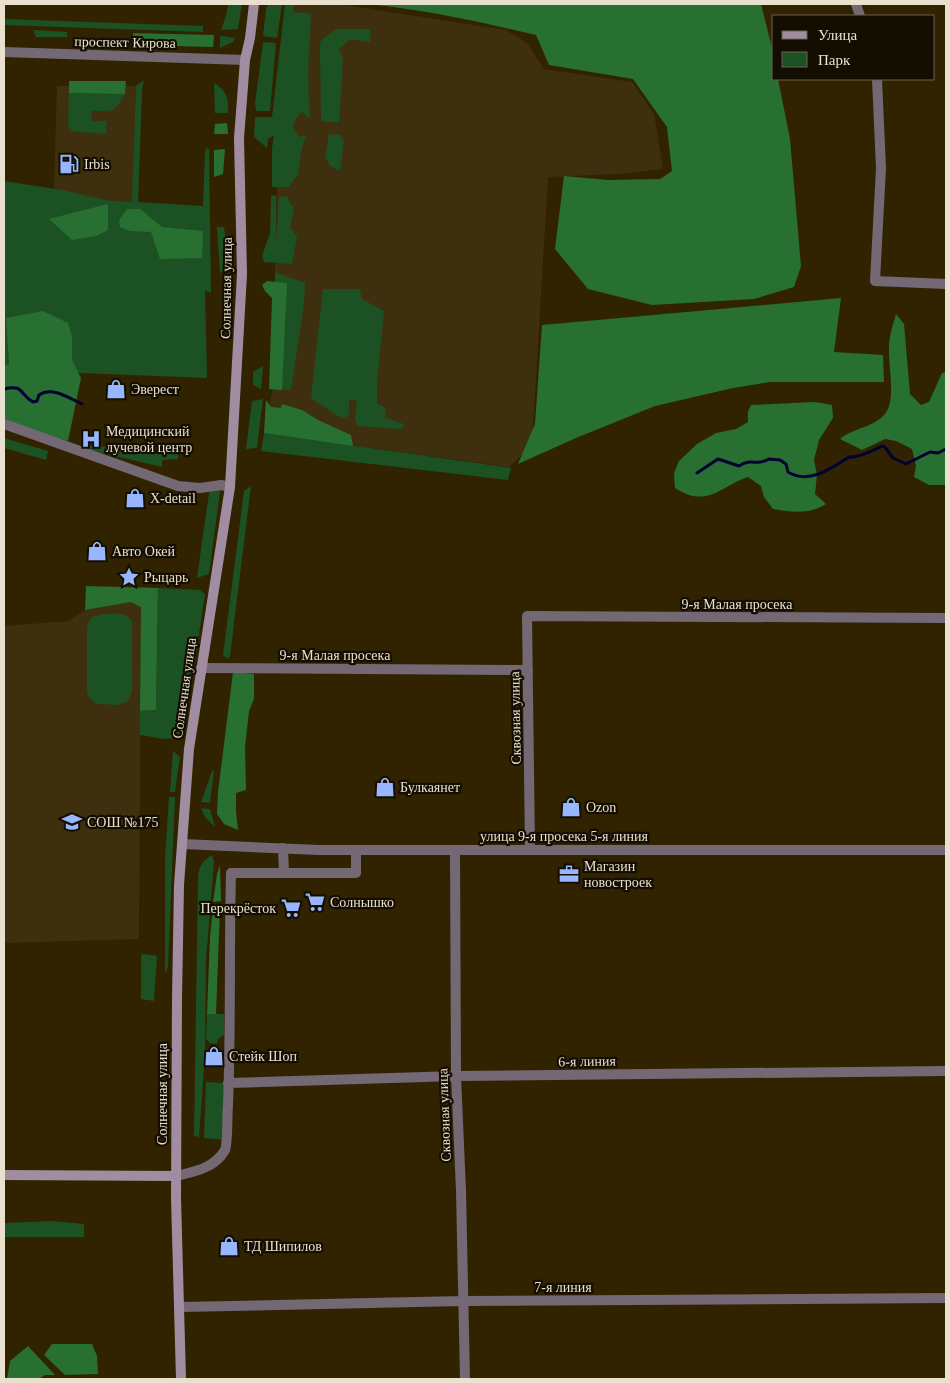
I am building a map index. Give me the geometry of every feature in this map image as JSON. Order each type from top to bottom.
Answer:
[{"type":"main road","name":"Солнечная улица","points":[[181,1379],[176,1198],[179,885],[189,749],[230,487],[242,274],[239,138],[245,60],[254,4]]},
{"type":"main road","points":[[4,1175],[176,1176]]},
{"type":"street","name":"проспект Кирова","points":[[4,52],[245,60]]},
{"type":"street","points":[[877,80],[881,168],[875,281],[946,284]]},
{"type":"street","points":[[4,424],[178,486],[200,488],[221,485],[230,487]]},
{"type":"street","name":"9-я Малая просека","points":[[527,616],[946,618]]},
{"type":"street","name":"Сквозная улица","points":[[527,616],[530,849]]},
{"type":"street","name":"9-я Малая просека","points":[[201,668],[528,670]]},
{"type":"street","name":"улица 9-я просека 5-я линия","points":[[182,844],[356,850],[946,850]]},
{"type":"street","points":[[283,848],[284,872]]},
{"type":"street","points":[[176,1176],[199,1171],[208,1166],[226,1148],[231,873],[356,873],[356,850]]},
{"type":"street","name":"Сквозная улица","points":[[455,850],[456,1076],[465,1379]]},
{"type":"street","name":"6-я линия","points":[[228,1083],[456,1076],[946,1071]]},
{"type":"street","name":"7-я линия","points":[[180,1307],[463,1301],[946,1298]]},
{"type":"shaded area","points":[[294,4],[338,4],[506,30],[527,43],[544,69],[632,82],[654,114],[663,169],[619,174],[548,177],[532,445],[509,467],[264,433],[272,393],[281,98]]},
{"type":"shaded area","points":[[57,86],[136,86],[133,202],[106,200],[54,189]]},
{"type":"shaded area","name":"СОШ №175","points":[[131,602],[141,607],[139,939],[4,943],[4,626],[69,621],[85,610]]},
{"type":"green space","points":[[228,4],[242,4],[238,29],[221,30],[226,16]]},
{"type":"green space","points":[[269,4],[282,4],[277,38],[263,36],[266,9]]},
{"type":"green space","points":[[285,4],[294,4],[293,12],[311,14],[308,75],[310,119],[302,112],[295,119],[293,128],[299,137],[307,135],[302,147],[298,175],[290,187],[272,187],[274,135],[268,139],[267,148],[254,137],[255,117],[272,117]]},
{"type":"green space","points":[[366,4],[761,4],[772,48],[772,80],[778,80],[790,139],[801,266],[794,287],[754,299],[652,305],[588,289],[555,249],[564,176],[608,180],[660,179],[672,171],[667,127],[633,79],[549,65],[536,35],[473,21]]},
{"type":"green space","points":[[4,19],[203,26],[203,32],[4,25]]},
{"type":"green space","points":[[335,29],[371,29],[370,42],[350,39],[339,49],[343,58],[339,123],[321,121],[320,42]]},
{"type":"green space","points":[[33,30],[67,32],[67,37],[36,37]]},
{"type":"green space","points":[[133,33],[214,35],[213,47],[135,45]]},
{"type":"green space","points":[[220,36],[235,38],[233,42],[220,48]]},
{"type":"green space","points":[[263,42],[276,43],[270,111],[256,111],[255,103]]},
{"type":"green space","points":[[144,80],[142,90],[138,202],[203,206],[205,154],[206,148],[209,149],[211,293],[205,290],[207,378],[4,370],[4,181],[62,190],[106,200],[132,202],[136,86]]},
{"type":"green space","points":[[69,81],[126,81],[125,94],[69,93]]},
{"type":"green space","points":[[214,83],[222,89],[226,96],[228,113],[215,113]]},
{"type":"green space","points":[[69,93],[125,94],[118,105],[112,110],[92,111],[91,121],[107,121],[106,134],[72,131],[68,125]]},
{"type":"green space","points":[[227,123],[228,134],[214,134],[215,124]]},
{"type":"green space","points":[[329,134],[340,135],[344,141],[340,171],[330,166],[325,157]]},
{"type":"green space","points":[[225,149],[223,174],[214,177],[214,150]]},
{"type":"green space","points":[[276,195],[276,246],[279,197],[288,196],[289,202],[294,208],[290,228],[297,236],[292,264],[264,262],[262,256],[270,233],[271,196]]},
{"type":"green space","points":[[108,204],[108,230],[96,236],[72,240],[49,219]]},
{"type":"green space","points":[[127,209],[140,209],[162,227],[203,231],[202,258],[160,259],[151,232],[130,231],[120,227],[119,220]]},
{"type":"green space","points":[[217,227],[224,227],[229,266],[220,273]]},
{"type":"green space","points":[[275,272],[305,283],[304,304],[290,390],[275,389]]},
{"type":"green space","points":[[267,281],[287,283],[282,390],[269,389],[272,298],[262,285]]},
{"type":"green space","points":[[323,289],[360,289],[362,299],[384,311],[377,382],[377,404],[386,408],[385,418],[404,424],[402,429],[358,426],[355,420],[357,401],[349,399],[349,414],[345,418],[336,415],[311,398]]},
{"type":"green space","points":[[841,298],[834,352],[883,355],[884,382],[770,382],[733,388],[655,406],[518,464],[535,424],[542,325]]},
{"type":"green space","points":[[43,311],[68,323],[72,337],[72,360],[81,378],[68,441],[4,423],[4,366],[9,364],[6,318]]},
{"type":"green space","points":[[896,314],[904,324],[910,394],[921,405],[929,402],[942,373],[946,372],[946,485],[929,485],[914,477],[916,466],[912,449],[896,441],[885,439],[862,450],[840,439],[851,432],[874,423],[888,409],[891,393],[889,344]]},
{"type":"green space","points":[[263,366],[261,389],[253,385],[253,372]]},
{"type":"green space","points":[[263,399],[257,448],[246,449],[252,401]]},
{"type":"green space","points":[[266,400],[271,407],[281,408],[282,404],[302,410],[318,420],[351,435],[353,446],[264,433]]},
{"type":"green space","points":[[815,402],[832,405],[833,418],[819,440],[814,460],[817,475],[815,494],[826,504],[807,511],[793,512],[773,509],[764,497],[761,486],[748,477],[708,496],[691,495],[675,488],[674,473],[679,461],[697,444],[716,433],[736,429],[748,422],[748,411],[751,405]]},
{"type":"green space","points":[[264,433],[511,468],[508,480],[261,451]]},
{"type":"green space","points":[[4,438],[48,451],[46,460],[4,448]]},
{"type":"green space","points":[[86,445],[178,453],[178,459],[162,460],[162,467],[85,449]]},
{"type":"green space","points":[[221,485],[209,574],[197,578],[210,486]]},
{"type":"green space","points":[[251,486],[230,656],[228,659],[223,655],[244,491]]},
{"type":"green space","points":[[86,586],[158,588],[156,710],[140,711],[141,607],[131,602],[85,610]]},
{"type":"green space","points":[[158,588],[200,590],[205,594],[184,734],[168,739],[140,735],[140,711],[156,710]]},
{"type":"green space","points":[[102,614],[122,614],[132,621],[132,691],[128,701],[118,705],[95,703],[88,696],[87,691],[87,626],[92,617]]},
{"type":"green space","points":[[233,672],[254,674],[254,699],[249,711],[245,747],[246,790],[236,793],[238,830],[224,824],[217,814]]},
{"type":"green space","points":[[173,751],[180,757],[175,792],[170,792]]},
{"type":"green space","points":[[212,771],[214,771],[210,803],[201,802]]},
{"type":"green space","points":[[169,797],[175,797],[168,966],[165,974],[165,859]]},
{"type":"green space","points":[[201,808],[210,809],[215,827],[205,817]]},
{"type":"green space","points":[[212,855],[214,862],[206,960],[205,1055],[199,1137],[194,1136],[198,876],[205,860]]},
{"type":"green space","points":[[220,865],[221,901],[213,902],[217,874]]},
{"type":"green space","points":[[213,908],[220,908],[216,1014],[207,1014],[210,937]]},
{"type":"green space","points":[[142,954],[157,956],[154,1001],[141,999]]},
{"type":"green space","points":[[207,1014],[224,1014],[224,1035],[218,1039],[217,1044],[210,1043],[206,1039]]},
{"type":"green space","points":[[206,1082],[224,1083],[224,1140],[204,1138]]},
{"type":"green space","points":[[52,1221],[84,1224],[84,1237],[4,1237],[4,1223]]},
{"type":"green space","points":[[52,1344],[92,1344],[97,1356],[98,1374],[65,1375],[44,1355]]},
{"type":"green space","points":[[28,1346],[55,1375],[45,1375],[39,1379],[7,1379],[10,1361]]},
{"type":"waterway","points":[[4,389],[18,389],[33,402],[37,401],[39,395],[55,392],[82,404]]},
{"type":"waterway","points":[[697,473],[718,459],[739,466],[747,462],[761,462],[769,459],[780,460],[786,464],[788,472],[804,477],[828,470],[849,457],[862,455],[882,446],[885,447],[893,458],[906,464],[930,452],[938,453],[946,449]]},
{"type":"place","name":"Irbis","points":[[69,164]]},
{"type":"place","name":"Эверест","points":[[116,389]]},
{"type":"place","name":"Медицинский лучевой центр","points":[[91,439]]},
{"type":"place","name":"X-detail","points":[[135,498]]},
{"type":"place","name":"Авто Окей","points":[[97,551]]},
{"type":"place","name":"Рыцарь","points":[[129,577]]},
{"type":"place","name":"Булкаянет","points":[[385,787]]},
{"type":"place","name":"Ozon","points":[[571,807]]},
{"type":"place","name":"СОШ №175","points":[[72,822]]},
{"type":"place","name":"Магазин новостроек","points":[[569,874]]},
{"type":"place","name":"Солнышко","points":[[315,902]]},
{"type":"place","name":"Перекрёсток","points":[[291,908]]},
{"type":"place","name":"Стейк Шоп","points":[[214,1056]]},
{"type":"place","name":"ТД Шипилов","points":[[229,1246]]}]
